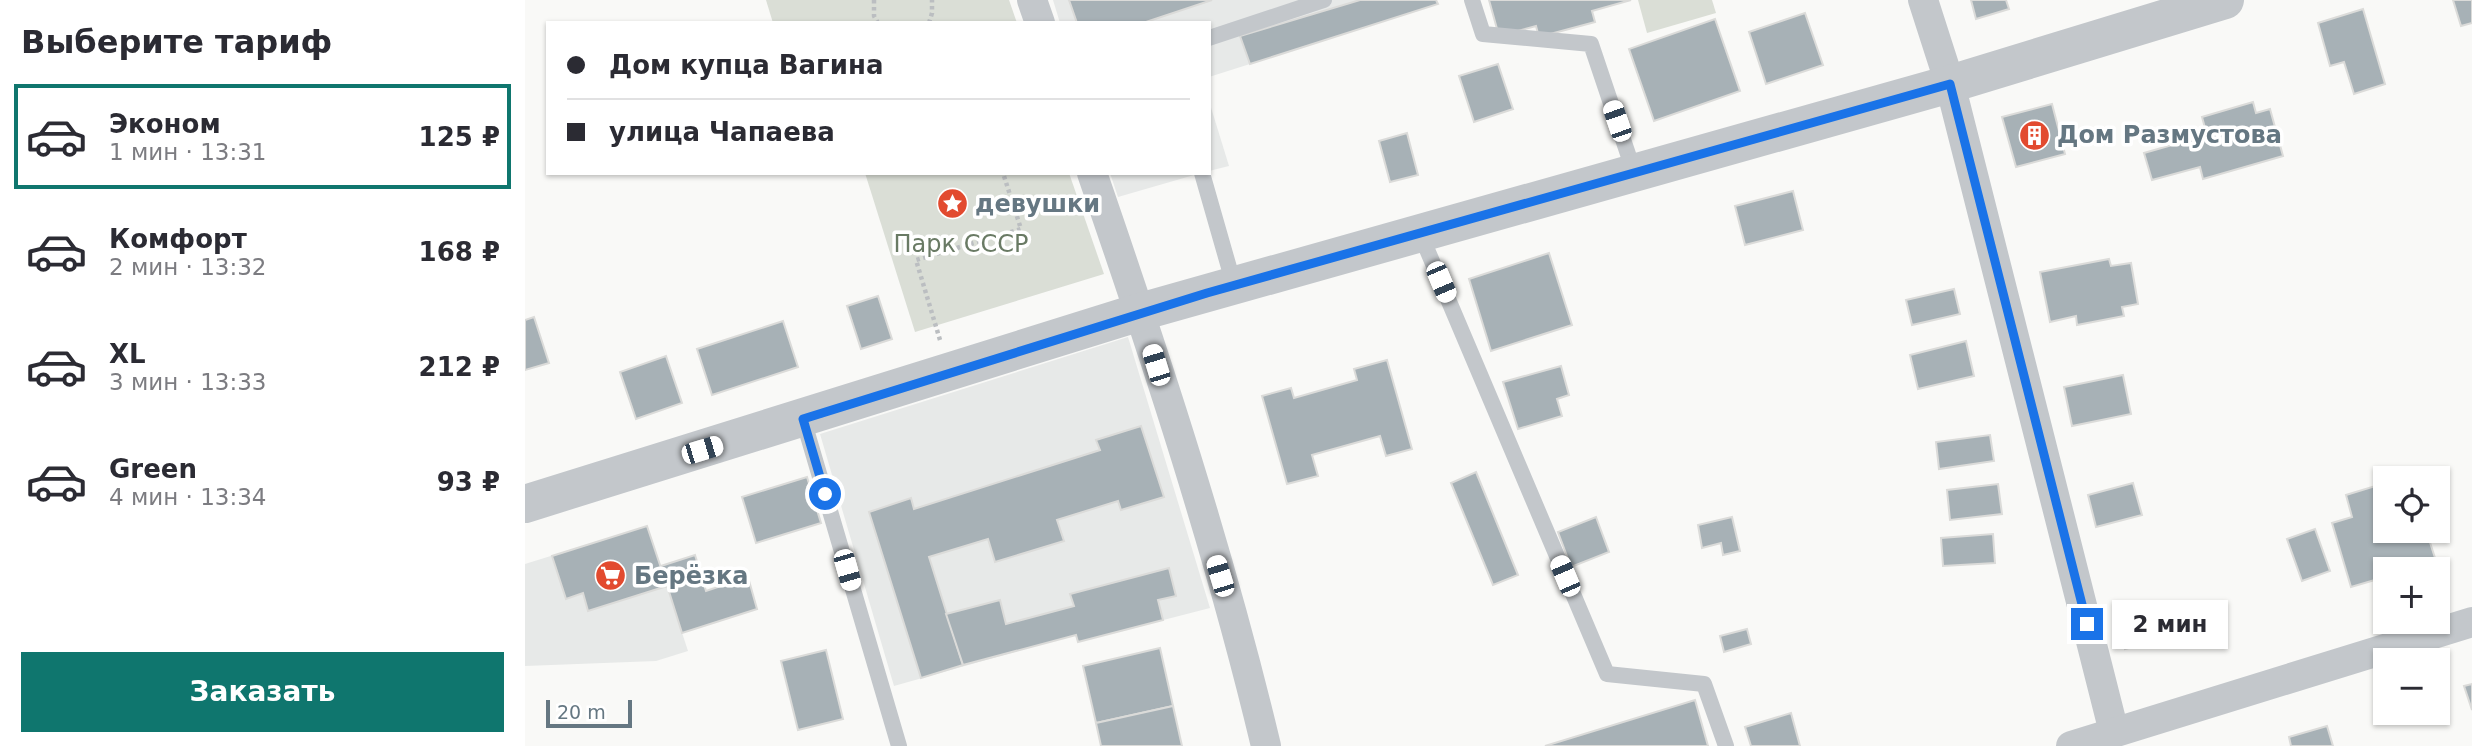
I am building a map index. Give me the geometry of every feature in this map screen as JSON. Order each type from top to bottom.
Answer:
[{"type":"street","points":[[1033,0],[1039,21]]},
{"type":"street","points":[[1923,0],[1950,84],[2114,733]]},
{"type":"street","points":[[525,504],[1140,312],[1950,84],[2225,0]]},
{"type":"street","points":[[1093,175],[1140,312],[1244,654],[1266,746]]},
{"type":"street","points":[[2071,746],[2472,622]]},
{"type":"lane","points":[[1211,37],[1324,0]]},
{"type":"lane","points":[[1472,0],[1483,34],[1591,44],[1635,172]]},
{"type":"lane","points":[[1203,175],[1234,285]]},
{"type":"lane","points":[[1420,233],[1607,674],[1704,684],[1726,746]]},
{"type":"lane","points":[[803,419],[899,746]]},
{"type":"path","points":[[874,0],[874,16],[877,21]]},
{"type":"path","points":[[930,21],[932,0]]},
{"type":"path","points":[[950,373],[916,260],[1021,229],[1004,175]]},
{"type":"shaded area","points":[[1053,0],[1436,0],[1438,4],[1211,76],[1211,21],[1059,21]]},
{"type":"shaded area","points":[[1211,108],[1229,166],[1211,170]]},
{"type":"shaded area","points":[[1111,175],[1194,175],[1118,197]]},
{"type":"shaded area","points":[[1128,337],[1210,608],[1078,642],[1075,635],[894,686],[820,434]]},
{"type":"shaded area","points":[[647,526],[688,651],[656,661],[525,666],[525,564]]},
{"type":"green space","points":[[766,0],[1009,0],[1016,21],[772,21]]},
{"type":"green space","points":[[1638,0],[1712,0],[1716,13],[1647,33]]},
{"type":"green space","name":"Парк СССР","points":[[866,175],[1070,175],[1104,274],[915,332]]},
{"type":"building","points":[[1069,0],[1212,0],[1149,21],[1076,21]]},
{"type":"building","points":[[1360,0],[1436,0],[1438,4],[1250,64],[1240,36]]},
{"type":"building","points":[[1489,0],[1631,0],[1592,11],[1595,22],[1539,37],[1536,26],[1499,36]]},
{"type":"building","points":[[1971,0],[2006,0],[2009,9],[1976,19]]},
{"type":"building","points":[[2453,0],[2472,0],[2472,23],[2461,26]]},
{"type":"building","points":[[2363,9],[2385,84],[2354,94],[2344,62],[2330,66],[2318,23]]},
{"type":"building","points":[[1805,13],[1823,65],[1766,84],[1749,32]]},
{"type":"building","points":[[1715,19],[1740,91],[1654,121],[1629,49]]},
{"type":"building","points":[[1498,64],[1513,109],[1474,122],[1459,76]]},
{"type":"building","points":[[2253,102],[2256,113],[2270,109],[2283,156],[2203,179],[2200,167],[2152,180],[2144,153],[2207,135],[2202,117]]},
{"type":"building","name":"Дом Размустова","points":[[2052,104],[2065,154],[2016,167],[2002,117]]},
{"type":"building","points":[[1407,133],[1418,175],[1390,182],[1379,141]]},
{"type":"building","points":[[1793,191],[1803,230],[1745,245],[1735,206]]},
{"type":"building","points":[[1549,253],[1572,325],[1491,351],[1469,279]]},
{"type":"building","points":[[2109,259],[2111,266],[2131,263],[2138,304],[2122,307],[2124,316],[2077,325],[2076,316],[2050,322],[2040,272]]},
{"type":"building","points":[[1954,289],[1960,314],[1912,325],[1906,300]]},
{"type":"building","points":[[878,296],[892,339],[861,349],[847,306]]},
{"type":"building","points":[[534,317],[549,363],[525,370],[525,320]]},
{"type":"building","points":[[783,321],[798,367],[712,395],[697,349]]},
{"type":"building","points":[[1966,341],[1974,376],[1918,389],[1910,355]]},
{"type":"building","points":[[666,356],[682,403],[636,419],[620,372]]},
{"type":"building","points":[[1387,360],[1412,449],[1386,456],[1380,436],[1312,455],[1318,476],[1287,484],[1262,396],[1291,388],[1294,398],[1357,380],[1354,369]]},
{"type":"building","points":[[1561,366],[1569,395],[1557,399],[1562,416],[1518,429],[1503,382]]},
{"type":"building","points":[[2123,375],[2131,414],[2072,426],[2064,387]]},
{"type":"building","points":[[1141,426],[1164,497],[1121,510],[1118,501],[1057,520],[1064,541],[995,562],[988,539],[929,557],[963,665],[921,678],[869,512],[911,498],[914,509],[1100,450],[1096,440]]},
{"type":"building","points":[[1990,435],[1994,461],[1939,469],[1936,442]]},
{"type":"building","points":[[1476,472],[1518,575],[1493,585],[1451,483]]},
{"type":"building","points":[[807,477],[821,523],[756,543],[742,497]]},
{"type":"building","points":[[2133,483],[2142,515],[2096,527],[2088,495]]},
{"type":"building","points":[[1998,484],[2002,514],[1950,520],[1947,490]]},
{"type":"building","points":[[2373,487],[2373,543],[2430,543],[2435,557],[2373,557],[2373,581],[2351,587],[2332,523],[2352,517],[2346,495]]},
{"type":"building","points":[[1596,517],[1609,552],[1571,567],[1558,532]]},
{"type":"building","points":[[1732,517],[1740,551],[1723,555],[1721,543],[1702,548],[1698,525]]},
{"type":"building","name":"Берёзка","points":[[647,526],[667,586],[588,611],[583,593],[566,599],[552,556]]},
{"type":"building","points":[[2315,529],[2330,571],[2302,581],[2287,539]]},
{"type":"building","points":[[1993,534],[1995,563],[1943,566],[1941,538]]},
{"type":"building","points":[[695,555],[706,591],[748,577],[757,609],[682,633],[661,566]]},
{"type":"building","points":[[1169,568],[1176,596],[1158,600],[1163,620],[1078,642],[1076,635],[963,665],[946,614],[1000,600],[1006,624],[1074,606],[1070,594]]},
{"type":"building","points":[[2157,605],[2166,638],[2125,649],[2117,616]]},
{"type":"building","points":[[1747,629],[1751,644],[1724,652],[1720,636]]},
{"type":"building","points":[[1160,648],[1173,706],[1096,723],[1083,666]]},
{"type":"building","points":[[826,650],[843,719],[798,730],[781,661]]},
{"type":"building","points":[[2472,684],[2472,710],[2464,686]]},
{"type":"building","points":[[1695,700],[1708,746],[1545,746]]},
{"type":"building","points":[[1173,706],[1182,746],[1101,746],[1096,723]]},
{"type":"building","points":[[1791,713],[1800,746],[1751,746],[1745,727]]},
{"type":"building","points":[[2327,726],[2333,746],[2291,746],[2289,737]]},
{"type":"place","name":"Дом Размустова","points":[[2034,135]]},
{"type":"place","name":"девушки","points":[[952,204]]},
{"type":"place","name":"Берёзка","points":[[611,576]]},
{"type":"route","points":[[825,494],[803,419],[1140,312],[1950,84],[2087,624]]}]
